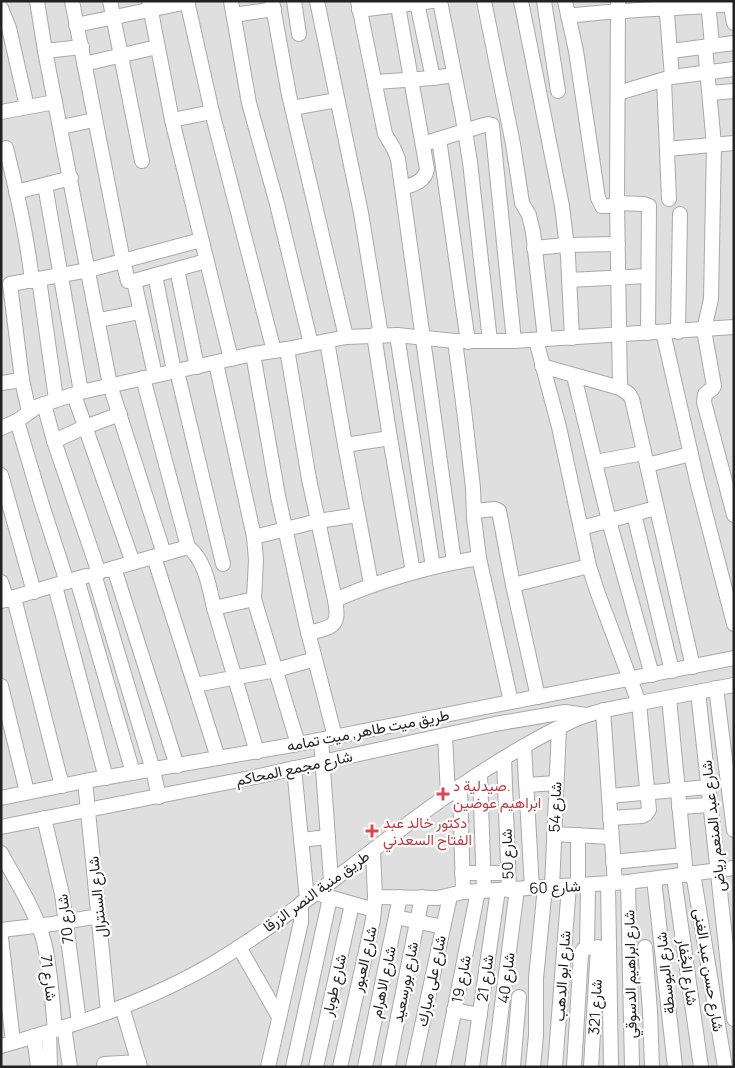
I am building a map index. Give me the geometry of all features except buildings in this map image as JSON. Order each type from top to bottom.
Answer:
[{"type":"street","points":[[37,1],[110,386],[120,414],[195,685],[218,758]]},
{"type":"street","points":[[72,1],[94,120],[128,281],[206,261]]},
{"type":"street","points":[[110,1],[142,161]]},
{"type":"street","points":[[294,1],[299,34]]},
{"type":"street","points":[[317,1],[361,213],[390,438],[413,572]]},
{"type":"street","points":[[432,1],[398,6],[359,6],[376,82],[379,109],[385,134],[394,149],[403,188],[454,562]]},
{"type":"street","points":[[440,1],[465,130],[490,341]]},
{"type":"street","points":[[484,1],[511,135],[522,203],[528,215],[534,248],[542,366],[559,427],[580,528],[597,591],[639,704],[649,808],[646,814],[642,816],[610,818]]},
{"type":"street","points":[[521,1],[562,206],[572,338]]},
{"type":"street","points":[[544,1],[558,91]]},
{"type":"street","points":[[565,1],[576,51],[598,198],[602,206],[644,204],[649,206],[648,333]]},
{"type":"street","points":[[76,25],[114,18],[150,5],[188,2],[212,112],[281,350],[335,600],[337,618],[335,624],[328,629],[308,634]]},
{"type":"street","points":[[568,16],[594,7],[732,3],[734,23]]},
{"type":"street","points":[[417,4],[433,78]]},
{"type":"street","points":[[708,4],[708,72],[714,145],[711,299],[704,330],[714,386],[706,394],[704,402],[734,516]]},
{"type":"street","points":[[150,5],[172,120],[231,359]]},
{"type":"street","points":[[311,344],[277,204],[249,103],[232,8],[273,5],[292,108],[346,337]]},
{"type":"street","points":[[666,5],[671,51],[668,78],[667,149],[670,199]]},
{"type":"street","points":[[398,6],[427,169],[426,175],[421,180],[403,188]]},
{"type":"street","points":[[617,6],[617,205],[620,388]]},
{"type":"street","points":[[1,8],[27,107]]},
{"type":"street","points":[[671,51],[734,43]]},
{"type":"street","points":[[45,51],[82,47]]},
{"type":"street","points":[[84,64],[157,47]]},
{"type":"street","points":[[618,93],[668,78],[734,69]]},
{"type":"street","points":[[376,82],[454,75]]},
{"type":"street","points":[[710,93],[734,91]]},
{"type":"street","points":[[292,108],[337,100]]},
{"type":"street","points":[[1,112],[56,102]]},
{"type":"street","points":[[172,120],[212,112]]},
{"type":"street","points":[[61,127],[94,120]]},
{"type":"street","points":[[423,144],[465,130],[488,124],[492,125],[514,341]]},
{"type":"street","points":[[439,139],[462,341],[466,418],[479,558],[511,702]]},
{"type":"street","points":[[667,149],[734,143]]},
{"type":"street","points":[[6,148],[29,256],[36,280],[54,441],[97,573],[159,797]]},
{"type":"street","points":[[16,192],[71,178]]},
{"type":"street","points":[[45,185],[62,276],[77,394],[85,427],[133,563]]},
{"type":"street","points":[[678,332],[680,214]]},
{"type":"street","points":[[29,412],[6,288],[10,284],[89,270],[201,240]]},
{"type":"street","points":[[534,248],[618,244]]},
{"type":"street","points":[[177,269],[196,367]]},
{"type":"street","points":[[154,275],[223,564]]},
{"type":"street","points":[[569,280],[648,276]]},
{"type":"street","points":[[134,281],[149,376],[188,547],[198,555],[257,752]]},
{"type":"street","points":[[98,320],[140,312]]},
{"type":"street","points":[[1,428],[50,402],[77,394],[149,376],[252,354],[346,337],[397,335],[462,341],[514,341],[734,327]]},
{"type":"street","points":[[663,332],[691,454],[734,624]]},
{"type":"street","points":[[397,335],[433,567]]},
{"type":"street","points":[[328,341],[344,445],[371,584]]},
{"type":"street","points":[[252,354],[285,528],[315,660],[328,738],[323,762],[331,881]]},
{"type":"street","points":[[216,363],[254,537],[256,560],[254,599],[298,744]]},
{"type":"street","points":[[542,366],[620,388],[629,394],[632,399],[693,667]]},
{"type":"street","points":[[574,376],[609,521],[652,675]]},
{"type":"street","points":[[1,382],[22,380]]},
{"type":"street","points":[[54,441],[120,414]]},
{"type":"street","points":[[17,421],[67,582],[133,773]]},
{"type":"street","points":[[344,445],[390,438]]},
{"type":"street","points":[[595,462],[691,454]]},
{"type":"street","points":[[1,475],[34,592]]},
{"type":"street","points":[[580,528],[656,508]]},
{"type":"street","points":[[474,511],[499,511],[538,697]]},
{"type":"street","points":[[634,514],[672,671]]},
{"type":"street","points":[[254,537],[318,521],[358,515]]},
{"type":"street","points":[[8,600],[188,547]]},
{"type":"street","points":[[335,600],[371,584],[433,567],[479,558]]},
{"type":"street","points":[[513,585],[590,566]]},
{"type":"street","points":[[114,568],[177,766]]},
{"type":"street","points":[[1,582],[8,600],[62,786]]},
{"type":"street","points":[[67,582],[106,778]]},
{"type":"street","points":[[214,608],[254,599]]},
{"type":"street","name":"طريق ميت طاهر, ميت تمامه","points":[[1,798],[85,781],[257,752],[734,658]]},
{"type":"street","points":[[195,685],[276,670],[315,660]]},
{"type":"street","name":"طريق منية النصر الزرقا","points":[[7,1044],[122,1007],[182,980],[239,946],[307,899],[460,786],[524,746],[559,728],[586,715],[603,710],[734,685]]},
{"type":"street","points":[[1,686],[6,724],[27,792]]},
{"type":"street","points":[[716,688],[734,830]]},
{"type":"street","name":"شارع عبد المنعم رياض","points":[[698,692],[717,869],[728,910],[734,1019]]},
{"type":"street","points":[[669,698],[684,855],[684,875]]},
{"type":"street","points":[[598,948],[617,883],[613,862],[603,710]]},
{"type":"street","name":"شارع مجمع المحاكم","points":[[1,827],[159,797],[445,735],[565,712],[586,715]]},
{"type":"street","name":"شارع 54","points":[[543,887],[554,834],[559,728]]},
{"type":"street","points":[[445,735],[448,796]]},
{"type":"street","points":[[524,746],[527,785],[543,887],[533,1067]]},
{"type":"street","name":"شارع 50","points":[[497,890],[508,873],[504,759]]},
{"type":"street","points":[[268,1067],[307,899],[294,768]]},
{"type":"street","points":[[480,774],[483,873],[497,890]]},
{"type":"street","name":"شارع السنترال","points":[[85,781],[108,1012]]},
{"type":"street","points":[[527,785],[556,783]]},
{"type":"street","name":"شارع على مبارك","points":[[413,1067],[443,927],[462,873],[460,786]]},
{"type":"street","points":[[609,796],[708,787]]},
{"type":"street","points":[[679,807],[710,805]]},
{"type":"street","name":"شارع 70","points":[[44,818],[60,880],[79,1022]]},
{"type":"street","points":[[482,824],[506,823]]},
{"type":"street","points":[[554,834],[612,837]]},
{"type":"street","points":[[578,835],[578,885],[598,948],[611,1067]]},
{"type":"street","points":[[301,840],[328,837]]},
{"type":"street","name":"شارع العبور","points":[[340,1067],[375,904],[373,850]]},
{"type":"street","name":"شارع 71","points":[[1,852],[39,926],[47,957],[56,1029]]},
{"type":"street","points":[[613,862],[684,855]]},
{"type":"street","name":"شارع 60","points":[[307,899],[330,898],[352,904],[375,904],[400,897],[422,898],[497,890],[617,883],[734,868]]},
{"type":"street","points":[[462,873],[508,873]]},
{"type":"street","name":"شارع حسن عبد الغنى","points":[[684,875],[703,929],[725,1067]]},
{"type":"street","name":"شارع الجُفار","points":[[684,875],[682,932],[701,1067]]},
{"type":"street","name":"شارع البوسطة","points":[[654,879],[674,1067]]},
{"type":"street","name":"شارع ابراهيم الدسوقي","points":[[617,883],[630,947],[632,1067]]},
{"type":"street","name":"شارع ابو الدهب","points":[[555,1067],[560,1003],[578,885]]},
{"type":"street","name":"شارع 40","points":[[494,1067],[504,995],[497,890]]},
{"type":"street","name":"شارع 19","points":[[443,1067],[454,1010],[497,890]]},
{"type":"street","name":"شارع 21","points":[[472,1067],[497,890]]},
{"type":"street","name":"شارع الاهرام","points":[[366,1067],[400,897]]},
{"type":"street","points":[[293,1067],[330,898]]},
{"type":"street","name":"شارع بورسعيد","points":[[388,1067],[422,898]]},
{"type":"street","name":"شارع طوبار","points":[[316,1067],[352,904]]},
{"type":"street","points":[[1,930],[98,916]]},
{"type":"street","points":[[396,917],[443,927]]},
{"type":"street","points":[[574,1067],[581,954],[583,950],[645,946],[682,932],[728,927]]},
{"type":"street","points":[[1,938],[7,1044]]},
{"type":"street","points":[[239,946],[279,1017]]},
{"type":"street","points":[[645,946],[652,1067]]},
{"type":"street","name":"شارع 321","points":[[591,1067],[598,948]]},
{"type":"street","points":[[504,995],[560,1003]]},
{"type":"street","points":[[513,1067],[519,997]]},
{"type":"street","points":[[104,1064],[140,1064],[122,1007]]},
{"type":"street","points":[[454,1010],[480,1015]]},
{"type":"street","points":[[50,1067],[56,1029]]},
{"type":"street","points":[[56,1029],[70,1067]]},
{"type":"street","points":[[34,1036],[38,1067]]},
{"type":"shaded area","points":[[1,1],[734,1],[734,1067],[1,1067]]},
{"type":"place","name":"صيدلية د. ابراهيم عوضين","points":[[443,794]]},
{"type":"place","name":"دكتور خالد عبد الفتاح السعدني","points":[[372,831]]}]
